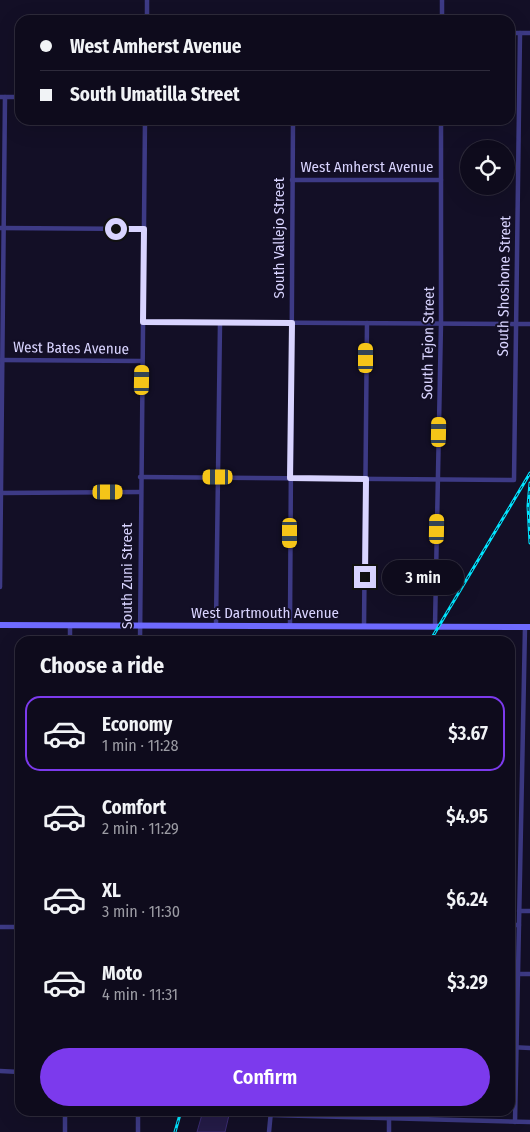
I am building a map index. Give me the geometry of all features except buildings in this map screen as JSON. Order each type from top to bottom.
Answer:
[{"type":"main road","name":"West Dartmouth Avenue","points":[[0,625],[527,627]]},
{"type":"street","points":[[147,0],[147,15]]},
{"type":"street","points":[[442,0],[442,15]]},
{"type":"street","points":[[515,33],[530,33]]},
{"type":"street","name":"South Shoshone Street","points":[[438,480],[514,480],[520,33]]},
{"type":"street","points":[[0,587],[3,97]]},
{"type":"street","name":"South Zuni Street","points":[[140,636],[140,477],[145,125]]},
{"type":"street","name":"South Vallejo Street","points":[[290,626],[293,125]]},
{"type":"street","name":"South Tejon Street","points":[[435,626],[441,323],[442,125]]},
{"type":"street","name":"West Amherst Avenue","points":[[292,180],[441,180]]},
{"type":"street","points":[[2,228],[144,229]]},
{"type":"street","name":"West Bates Avenue","points":[[143,322],[530,324]]},
{"type":"street","points":[[216,625],[220,322]]},
{"type":"street","points":[[364,626],[367,323]]},
{"type":"street","name":"West Bates Avenue","points":[[1,360],[142,361]]},
{"type":"street","points":[[140,477],[438,480]]},
{"type":"street","points":[[1,493],[140,492]]},
{"type":"street","points":[[70,625],[70,636]]},
{"type":"street","points":[[515,1122],[527,627]]},
{"type":"street","points":[[519,911],[530,911]]},
{"type":"street","points":[[0,927],[15,927]]},
{"type":"street","points":[[518,974],[530,974]]},
{"type":"street","points":[[517,1047],[530,1048]]},
{"type":"street","points":[[0,1071],[15,1072]]},
{"type":"street","points":[[65,1116],[65,1132]]},
{"type":"street","points":[[138,1116],[138,1132]]},
{"type":"street","points":[[269,1132],[271,1116]]},
{"type":"street","points":[[330,1116],[530,1122]]},
{"type":"street","points":[[389,1132],[390,1119]]},
{"type":"railway","points":[[433,636],[530,473]]},
{"type":"railway","points":[[530,483],[528,506],[530,543]]},
{"type":"railway","points":[[175,1132],[180,1116]]},
{"type":"route","points":[[116,229],[144,229],[143,322],[292,323],[290,478],[366,479],[365,577]]}]
